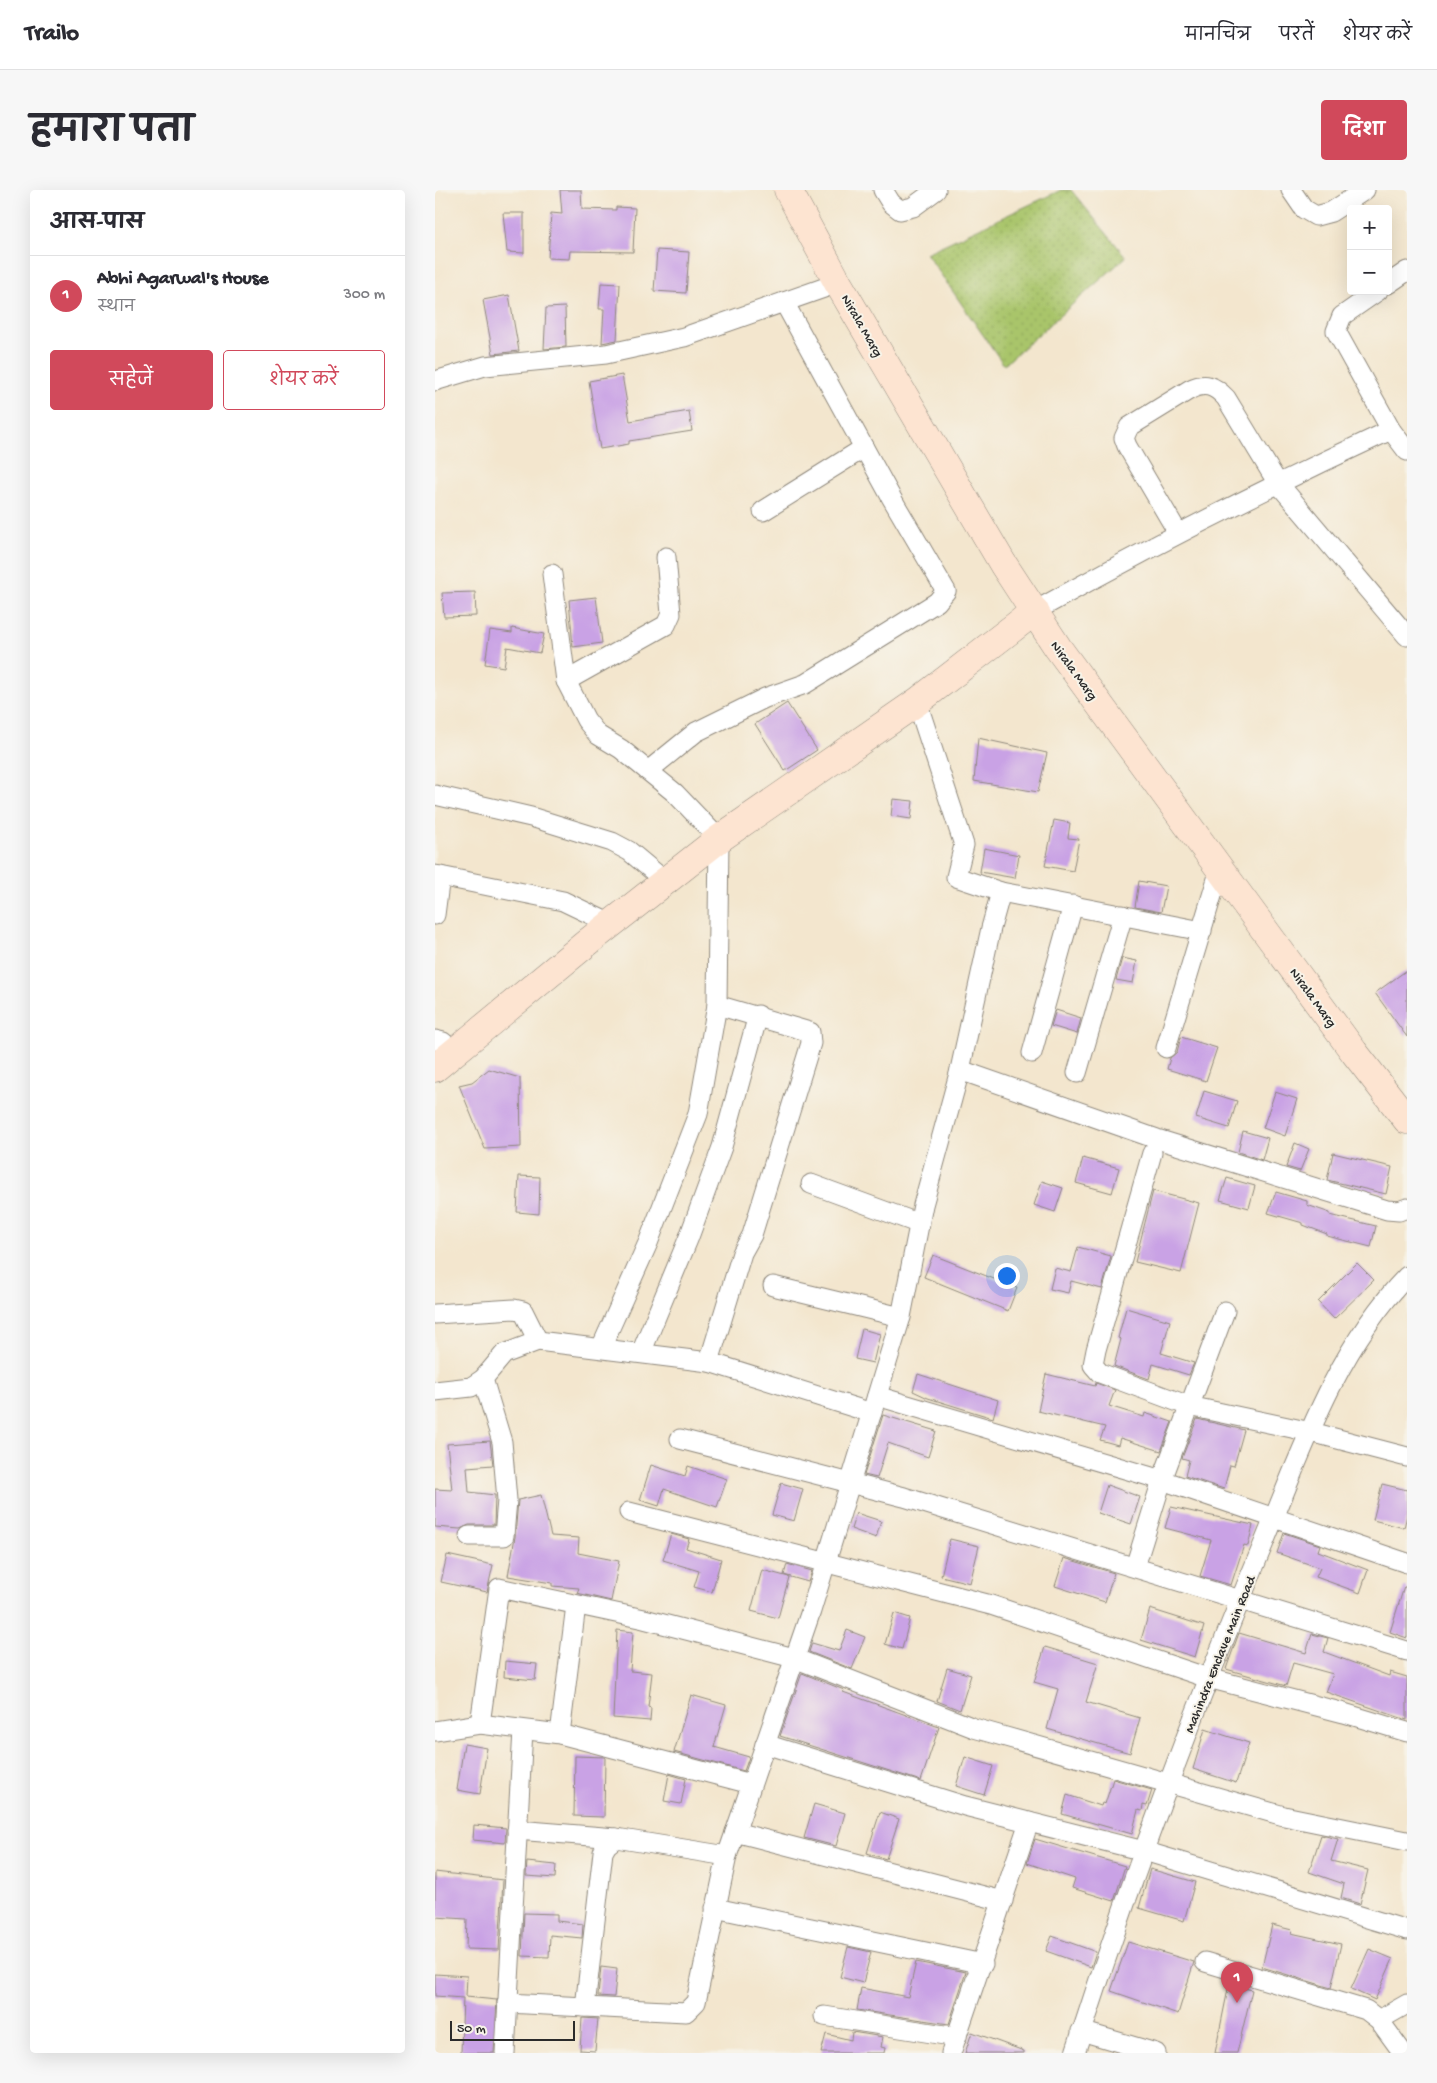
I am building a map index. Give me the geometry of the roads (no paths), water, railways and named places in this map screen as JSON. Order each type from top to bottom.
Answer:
[{"type":"street","name":"Nirala Marg","points":[[788,190],[838,283],[1003,564],[1058,648],[1381,1089],[1407,1120]]},
{"type":"street","points":[[883,190],[891,203],[900,210],[913,207],[937,190]]},
{"type":"street","points":[[1291,190],[1304,208],[1315,216],[1331,212],[1365,190]]},
{"type":"street","points":[[1392,281],[1407,271]]},
{"type":"street","points":[[435,381],[485,366],[606,354],[674,339],[838,283]]},
{"type":"street","points":[[1372,295],[1341,316],[1336,332],[1391,430],[1407,451]]},
{"type":"street","points":[[648,772],[696,732],[765,698],[805,684],[937,602],[946,591],[864,448],[784,302]]},
{"type":"street","points":[[1178,533],[1124,438],[1129,427],[1189,390],[1198,386],[1210,385],[1217,388],[1226,398],[1277,482],[1407,636]]},
{"type":"street","points":[[441,1053],[719,839],[917,702],[1035,611],[1178,533],[1277,482],[1391,430]]},
{"type":"street","points":[[763,511],[864,448]]},
{"type":"street","points":[[566,681],[666,625],[671,614],[666,557]]},
{"type":"street","points":[[552,574],[566,681],[586,720],[598,735],[621,749],[675,793],[719,839],[717,1005],[698,1114],[649,1242],[601,1348]]},
{"type":"street","points":[[917,702],[964,845],[956,877],[1001,892],[1202,931]]},
{"type":"street","points":[[435,795],[531,816],[612,842],[629,851],[665,881]]},
{"type":"street","points":[[1166,1048],[1220,869]]},
{"type":"street","points":[[435,915],[437,876],[563,901],[611,924]]},
{"type":"street","points":[[507,2003],[686,2012],[696,2002],[727,1856],[826,1562],[901,1317],[920,1224],[961,1070],[991,928],[1001,892]]},
{"type":"street","points":[[1032,1053],[1073,905]]},
{"type":"street","points":[[1077,1073],[1123,915]]},
{"type":"street","points":[[709,1362],[742,1253],[752,1235],[811,1043],[810,1032],[758,1015],[717,1005]]},
{"type":"street","points":[[641,1353],[689,1236],[722,1147],[758,1015]]},
{"type":"street","points":[[961,1070],[1157,1139],[1387,1210],[1399,1211],[1407,1208]]},
{"type":"street","points":[[1152,1153],[1093,1365],[1099,1373],[1189,1406],[1311,1432],[1407,1457]]},
{"type":"street","points":[[811,1184],[920,1224]]},
{"type":"street","name":"Mahindra Enclave Main Road","points":[[1075,2053],[1144,1851],[1208,1678],[1274,1518],[1336,1378],[1363,1332],[1387,1297],[1407,1276]]},
{"type":"street","points":[[773,1286],[901,1317]]},
{"type":"street","points":[[435,1314],[514,1308],[523,1311],[538,1341]]},
{"type":"street","points":[[1135,1567],[1162,1480],[1225,1311]]},
{"type":"street","points":[[435,1391],[471,1387],[483,1379],[504,1354],[538,1341],[709,1362],[1162,1480],[1407,1563]]},
{"type":"street","points":[[469,1536],[504,1536],[507,1500],[502,1442],[483,1379]]},
{"type":"street","points":[[680,1439],[851,1482],[1407,1651]]},
{"type":"street","points":[[629,1512],[991,1605],[1208,1678],[1344,1713],[1407,1732]]},
{"type":"street","points":[[480,1724],[499,1588],[644,1619],[794,1658],[974,1728],[1170,1782],[1284,1816],[1407,1841]]},
{"type":"street","points":[[560,1734],[576,1604]]},
{"type":"street","points":[[435,1731],[480,1724],[560,1734],[751,1784]]},
{"type":"street","points":[[505,2053],[523,1730]]},
{"type":"street","points":[[765,1744],[965,1806],[1144,1851],[1407,1930]]},
{"type":"street","points":[[824,2016],[954,2045],[983,1964],[1029,1822]]},
{"type":"street","points":[[517,1830],[616,1838],[727,1856]]},
{"type":"street","points":[[735,1832],[1003,1900]]},
{"type":"street","points":[[585,2007],[603,1852],[607,1845],[616,1838]]},
{"type":"street","points":[[715,1908],[983,1964]]},
{"type":"street","points":[[1205,1962],[1366,2010],[1379,2020],[1403,2053]]},
{"type":"street","points":[[1379,2020],[1407,2004]]},
{"type":"street","points":[[1081,2032],[1156,2053]]},
{"type":"place","name":"Abhi Agarwal's House","points":[[1237,2003]]}]
